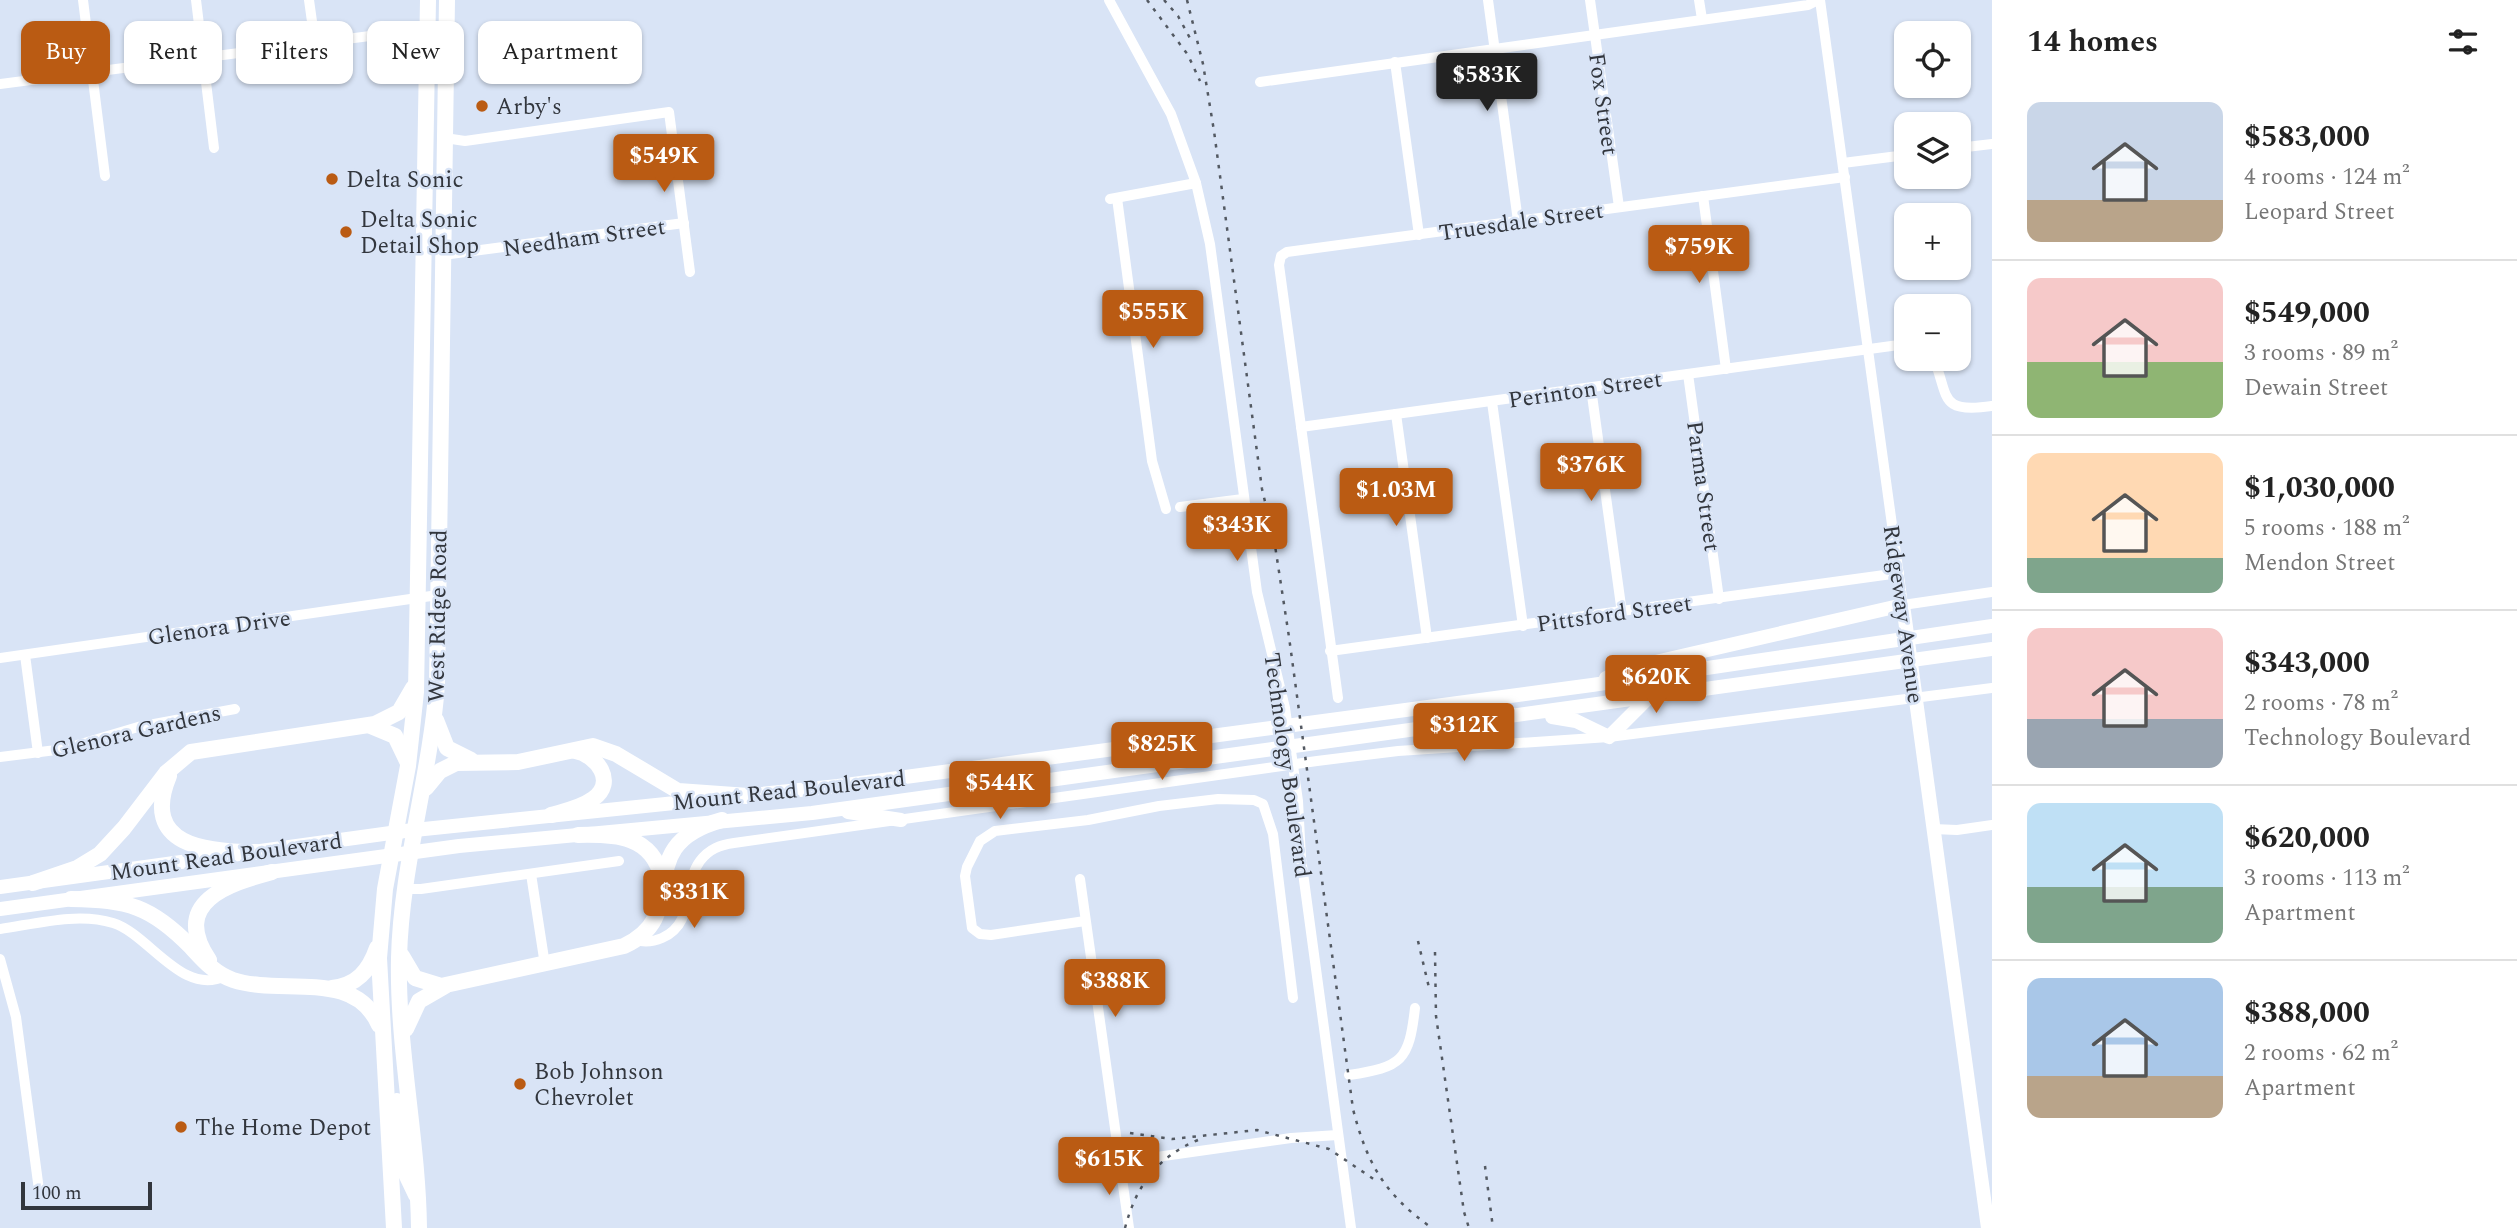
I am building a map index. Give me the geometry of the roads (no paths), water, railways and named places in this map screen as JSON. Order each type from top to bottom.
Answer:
[{"type":"highway","name":"West Ridge Road","points":[[428,0],[428,21]]},
{"type":"highway","name":"West Ridge Road","points":[[447,0],[447,21]]},
{"type":"highway","name":"West Ridge Road","points":[[394,1228],[379,974],[385,889],[408,766],[416,676],[427,84]]},
{"type":"highway","name":"West Ridge Road","points":[[419,1228],[399,993],[400,937],[405,888],[435,710],[445,84]]},
{"type":"highway","points":[[33,883],[78,867],[100,854],[180,759],[208,747],[385,721],[399,712],[408,699],[416,676]]},
{"type":"highway","points":[[435,710],[436,724],[445,745],[453,753],[471,760]]},
{"type":"highway","points":[[365,726],[385,729],[395,736],[405,751],[408,766]]},
{"type":"highway","points":[[422,796],[440,771],[456,763],[471,760],[518,762],[589,746],[601,748],[678,791],[748,796]]},
{"type":"highway","points":[[551,815],[590,801],[598,794],[603,784],[603,772],[594,758],[582,752],[565,751]]},
{"type":"highway","points":[[180,759],[169,776],[163,796],[165,816],[174,833],[198,849],[256,852]]},
{"type":"highway","points":[[400,937],[403,960],[415,978],[432,985],[452,984],[615,950],[635,940],[655,918],[663,895],[668,859],[676,843],[692,832],[722,820]]},
{"type":"highway","points":[[578,835],[616,836],[642,844],[657,861],[663,895]]},
{"type":"highway","points":[[225,976],[210,961],[200,943],[197,928],[201,909],[216,891],[272,872]]},
{"type":"highway","points":[[71,899],[122,902],[144,908],[163,920],[208,965],[225,976],[248,983],[344,992],[364,1003],[375,1017],[383,1040]]},
{"type":"highway","points":[[321,989],[346,985],[363,975],[374,956],[381,925]]},
{"type":"highway","points":[[404,1045],[407,1023],[416,1004],[430,993],[452,984]]},
{"type":"highway","points":[[385,1062],[397,1099],[406,1174],[418,1199]]},
{"type":"main road","name":"Ridgeway Avenue","points":[[1904,612],[1988,1228]]},
{"type":"main road","points":[[1592,685],[1625,669],[1904,612]]},
{"type":"main road","name":"Mount Read Boulevard","points":[[0,887],[551,815],[748,796],[1592,685],[1992,626]]},
{"type":"main road","name":"Mount Read Boulevard","points":[[0,909],[459,846],[812,813],[1992,649]]},
{"type":"main road","points":[[1519,716],[1558,717],[1609,737],[1631,712],[1648,698]]},
{"type":"main road","points":[[812,813],[858,813],[901,820]]},
{"type":"street","points":[[83,0],[86,21]]},
{"type":"street","points":[[196,0],[199,21]]},
{"type":"street","points":[[309,0],[312,21]]},
{"type":"street","name":"Technology Boulevard","points":[[1109,0],[1171,114],[1196,183],[1210,244],[1257,592],[1285,708],[1351,1228]]},
{"type":"street","points":[[1488,0],[1518,221]]},
{"type":"street","name":"Fox Street","points":[[1590,0],[1619,207]]},
{"type":"street","points":[[1699,0],[1702,19]]},
{"type":"street","points":[[1260,82],[1808,5],[1819,0]]},
{"type":"street","name":"Ridgeway Avenue","points":[[1819,0],[1904,612]]},
{"type":"street","points":[[1395,62],[1419,235]]},
{"type":"street","points":[[0,84],[21,81]]},
{"type":"street","points":[[94,84],[105,176]]},
{"type":"street","points":[[207,84],[214,148]]},
{"type":"street","points":[[444,138],[465,141],[669,112],[690,272]]},
{"type":"street","points":[[1971,146],[1992,144]]},
{"type":"street","points":[[1843,163],[1894,157]]},
{"type":"street","name":"Truesdale Street","points":[[1301,428],[1279,265],[1281,256],[1287,252],[1845,177]]},
{"type":"street","points":[[1166,509],[1152,461],[1113,198],[1196,183]]},
{"type":"street","points":[[1703,196],[1726,369]]},
{"type":"street","name":"Needham Street","points":[[443,256],[684,223]]},
{"type":"street","name":"Perinton Street","points":[[1301,428],[1894,346]]},
{"type":"street","points":[[1937,371],[1942,389],[1950,401],[1966,409],[1992,406]]},
{"type":"street","name":"Parma Street","points":[[1688,374],[1719,599]]},
{"type":"street","points":[[1591,388],[1622,612]]},
{"type":"street","points":[[1492,401],[1523,626]]},
{"type":"street","points":[[1396,414],[1427,638]]},
{"type":"street","points":[[1301,428],[1338,698]]},
{"type":"street","points":[[1180,507],[1243,499]]},
{"type":"street","name":"Pittsford Street","points":[[1330,652],[1899,573]]},
{"type":"street","points":[[1904,612],[1992,592]]},
{"type":"street","name":"Glenora Drive","points":[[0,658],[438,595]]},
{"type":"street","name":"Glenora Gardens","points":[[25,655],[38,753]]},
{"type":"street","name":"Mount Read Boulevard","points":[[635,940],[654,941],[675,929],[687,909],[696,868],[714,849],[734,843],[1398,751],[1609,737],[1992,688]]},
{"type":"street","name":"Glenora Gardens","points":[[0,757],[69,748],[145,725],[235,709]]},
{"type":"street","points":[[1085,922],[991,935],[979,934],[972,928],[965,876],[980,841],[995,831],[1098,819],[1166,805],[1218,799],[1254,800],[1263,804],[1273,834],[1293,998]]},
{"type":"street","points":[[1933,829],[1957,830],[1992,825]]},
{"type":"street","points":[[405,888],[531,874],[619,860]]},
{"type":"street","points":[[531,874],[545,965]]},
{"type":"street","points":[[1080,878],[1129,1228]]},
{"type":"street","points":[[0,929],[71,920],[109,922],[136,936],[182,971],[209,980],[225,976]]},
{"type":"street","points":[[0,959],[16,1017],[39,1190]]},
{"type":"street","points":[[1349,1075],[1386,1070],[1403,1059],[1411,1042],[1415,1008]]},
{"type":"street","points":[[1121,1162],[1291,1138],[1338,1135]]},
{"type":"railway","points":[[1147,0],[1188,55],[1200,81]]},
{"type":"railway","points":[[1164,0],[1178,16],[1191,40]]},
{"type":"railway","points":[[1187,0],[1203,64],[1214,131],[1262,489],[1274,539],[1289,637],[1353,1109],[1358,1129],[1380,1177],[1402,1203],[1432,1228]]},
{"type":"railway","points":[[1418,941],[1430,992]]},
{"type":"railway","points":[[1435,952],[1436,1016],[1464,1212],[1469,1228]]},
{"type":"railway","points":[[1130,1133],[1172,1139],[1257,1130],[1329,1149],[1378,1182]]},
{"type":"railway","points":[[1125,1228],[1135,1199],[1150,1175],[1171,1155],[1198,1140]]},
{"type":"railway","points":[[1485,1166],[1493,1228]]},
{"type":"place","name":"Arby's","points":[[482,106]]},
{"type":"place","name":"Delta Sonic","points":[[332,179]]},
{"type":"place","name":"Delta Sonic Detail Shop","points":[[346,232]]},
{"type":"place","name":"Bob Johnson Chevrolet","points":[[520,1084]]},
{"type":"place","name":"The Home Depot","points":[[181,1127]]}]
